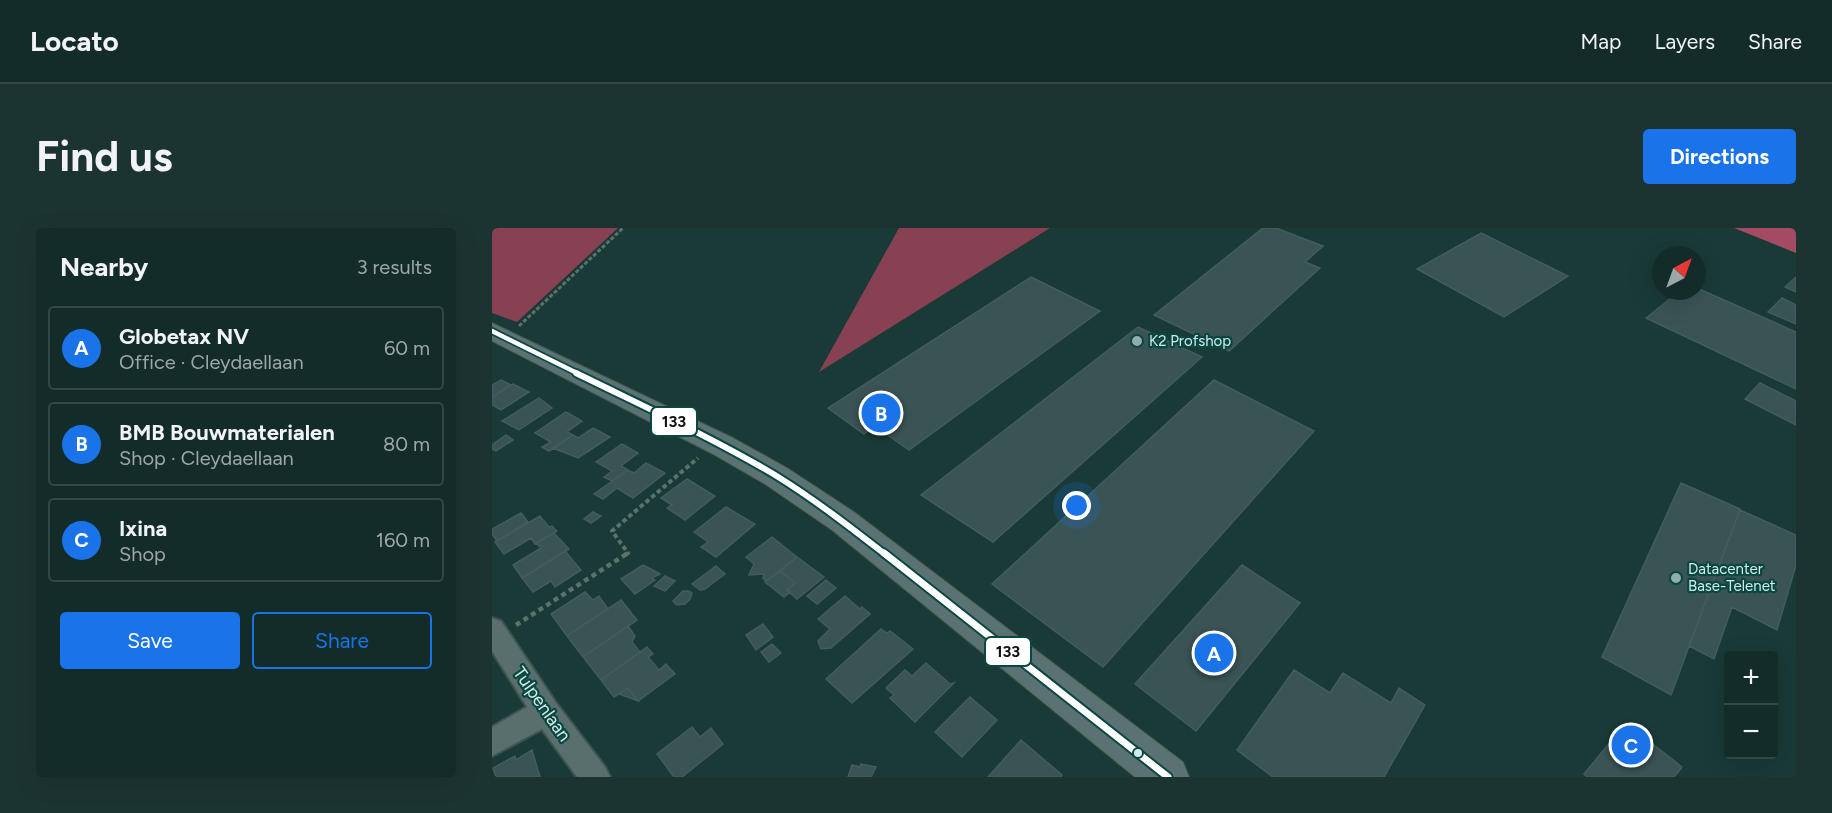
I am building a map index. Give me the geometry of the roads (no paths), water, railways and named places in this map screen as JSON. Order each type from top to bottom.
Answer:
[{"type":"street","points":[[499,334],[723,446],[776,476],[843,521],[1168,777]]},
{"type":"street","name":"Tulpenlaan","points":[[495,633],[546,712],[595,777]]},
{"type":"street","points":[[492,742],[546,712]]},
{"type":"place","name":"K2 Profshop","points":[[1137,341]]},
{"type":"place","name":"BMB Bouwmaterialen","points":[[881,413]]},
{"type":"place","name":"Datacenter Base-Telenet","points":[[1676,578]]},
{"type":"place","name":"Globetax NV","points":[[1214,653]]},
{"type":"place","name":"Ixina","points":[[1631,745]]}]
